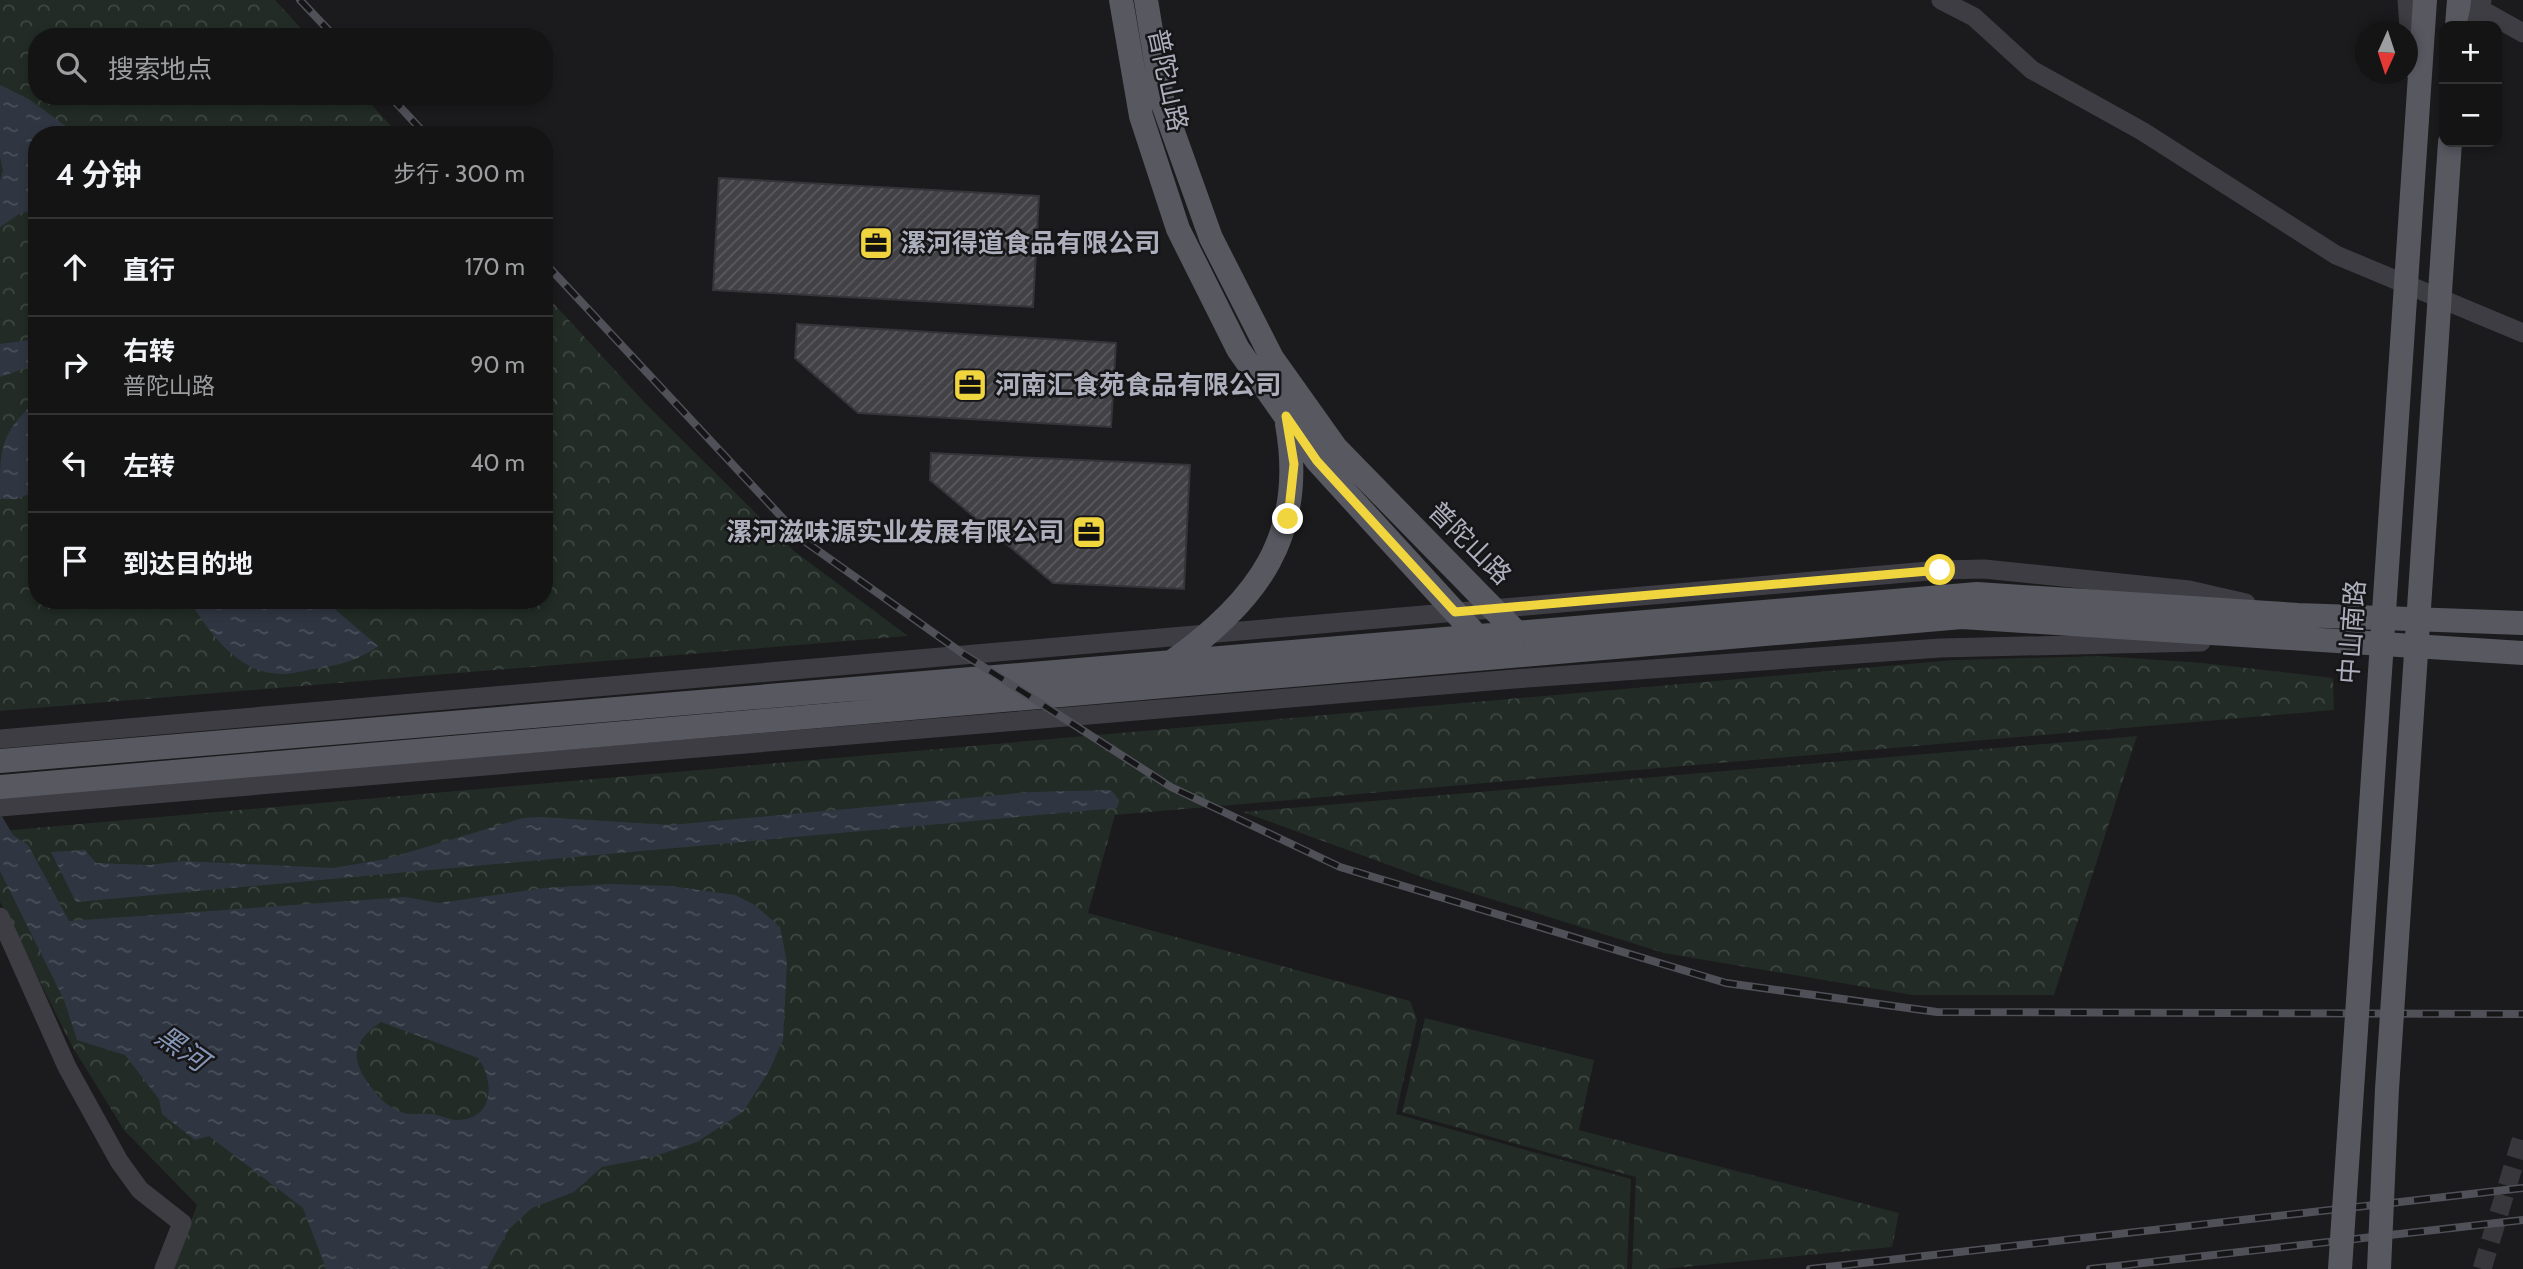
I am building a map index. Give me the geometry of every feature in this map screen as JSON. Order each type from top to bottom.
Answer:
[{"type":"main road","name":"普陀山路","points":[[1121,0],[1141,116],[1178,229],[1238,349],[1317,461],[1477,636],[1512,668]]},
{"type":"main road","name":"普陀山路","points":[[1146,0],[1163,104],[1212,238],[1272,358],[1336,448],[1517,633]]},
{"type":"main road","name":"中山南路","points":[[2340,1269],[2425,0]]},
{"type":"main road","points":[[2457,21],[2459,0]]},
{"type":"main road","points":[[2379,1269],[2387,1089],[2450,147]]},
{"type":"main road","points":[[1168,664],[1208,636],[1233,612],[1267,566],[1288,519],[1294,464],[1286,416]]},
{"type":"main road","points":[[0,761],[1977,594],[2298,615],[2523,623]]},
{"type":"main road","points":[[0,787],[1512,668],[1962,618],[2082,623],[2293,640],[2523,653]]},
{"type":"main road","points":[[1512,668],[1517,633]]},
{"type":"street","points":[[1941,0],[1974,17],[2032,70],[2142,131],[2336,255],[2523,333]]},
{"type":"street","points":[[2407,0],[2417,135]]},
{"type":"street","points":[[2465,0],[2523,33]]},
{"type":"street","points":[[2477,21],[2482,0]]},
{"type":"street","points":[[0,739],[962,653],[1208,636],[1455,612],[1984,569],[2189,590],[2298,615]]},
{"type":"street","points":[[0,807],[1512,668]]},
{"type":"street","points":[[0,917],[67,1067],[118,1161],[140,1190],[182,1223],[164,1269]]},
{"type":"green space","points":[[0,0],[275,0],[301,28],[28,28],[28,105],[372,105],[391,126],[28,126],[28,609],[553,609],[553,303],[647,405],[794,551],[908,636],[0,711]]},
{"type":"green space","points":[[2101,656],[2203,663],[2333,678],[2334,710],[1115,815],[1088,913],[1410,1001],[1417,1019],[1396,1114],[1631,1179],[1627,1269],[174,1269],[197,1205],[124,1130],[72,1046],[0,902],[0,831],[1954,660]]},
{"type":"green space","points":[[2137,736],[2054,995],[1912,995],[1664,953],[1427,879],[1243,812]]},
{"type":"green space","points":[[1425,1018],[1594,1060],[1579,1130],[1899,1213],[1892,1247],[1663,1269],[1632,1269],[1636,1177],[1402,1112]]},
{"type":"water","points":[[0,85],[28,99],[28,105],[37,105],[66,126],[28,126],[28,212],[19,214],[0,227],[0,181],[3,170],[0,157]]},
{"type":"water","points":[[28,340],[28,367],[0,377],[0,344]]},
{"type":"water","points":[[28,409],[28,494],[16,499],[0,499],[5,443],[16,422]]},
{"type":"water","points":[[195,609],[335,609],[378,646],[356,659],[340,664],[282,674],[266,672],[239,659],[206,625]]},
{"type":"water","points":[[1111,790],[1119,800],[1117,808],[76,902],[51,852],[85,850],[96,863],[149,865],[183,861],[333,868],[386,859],[523,818],[671,825],[1033,792]]},
{"type":"water","name":"黑河","points":[[0,813],[13,835],[28,845],[69,921],[405,897],[439,903],[544,888],[610,884],[670,886],[735,895],[755,905],[780,927],[787,962],[783,1040],[769,1071],[743,1112],[697,1142],[649,1158],[602,1167],[574,1192],[532,1208],[509,1229],[487,1269],[326,1269],[303,1208],[209,1136],[195,1140],[162,1114],[159,1099],[125,1055],[77,1040],[64,1000],[0,871]],"holes":[[[381,1022],[478,1058],[487,1077],[488,1098],[478,1114],[457,1120],[434,1114],[404,1113],[390,1106],[364,1077],[359,1068],[357,1052],[364,1037]]]},
{"type":"building","name":"漯河得道食品有限公司","points":[[719,178],[1039,196],[1033,307],[713,290]]},
{"type":"building","name":"河南汇食苑食品有限公司","points":[[797,324],[1116,343],[1111,427],[858,413],[795,358]]},
{"type":"building","name":"漯河滋味源实业发展有限公司","points":[[931,453],[1190,465],[1184,589],[1053,583],[930,480]]},
{"type":"tunnel","points":[[2482,1269],[2523,1134]]},
{"type":"railway","points":[[300,0],[326,28]]},
{"type":"railway","points":[[398,105],[418,126]]},
{"type":"railway","points":[[553,272],[803,540],[962,653],[1171,787],[1340,867],[1726,983],[1937,1012],[2523,1014]]},
{"type":"railway","points":[[1810,1269],[2523,1188]]},
{"type":"railway","points":[[2090,1269],[2523,1220]]},
{"type":"place","name":"漯河得道食品有限公司","points":[[876,243]]},
{"type":"place","name":"河南汇食苑食品有限公司","points":[[970,385]]},
{"type":"place","name":"漯河滋味源实业发展有限公司","points":[[1089,532]]},
{"type":"route","points":[[1288,519],[1294,464],[1286,416],[1317,461],[1455,612],[1940,570]]}]
